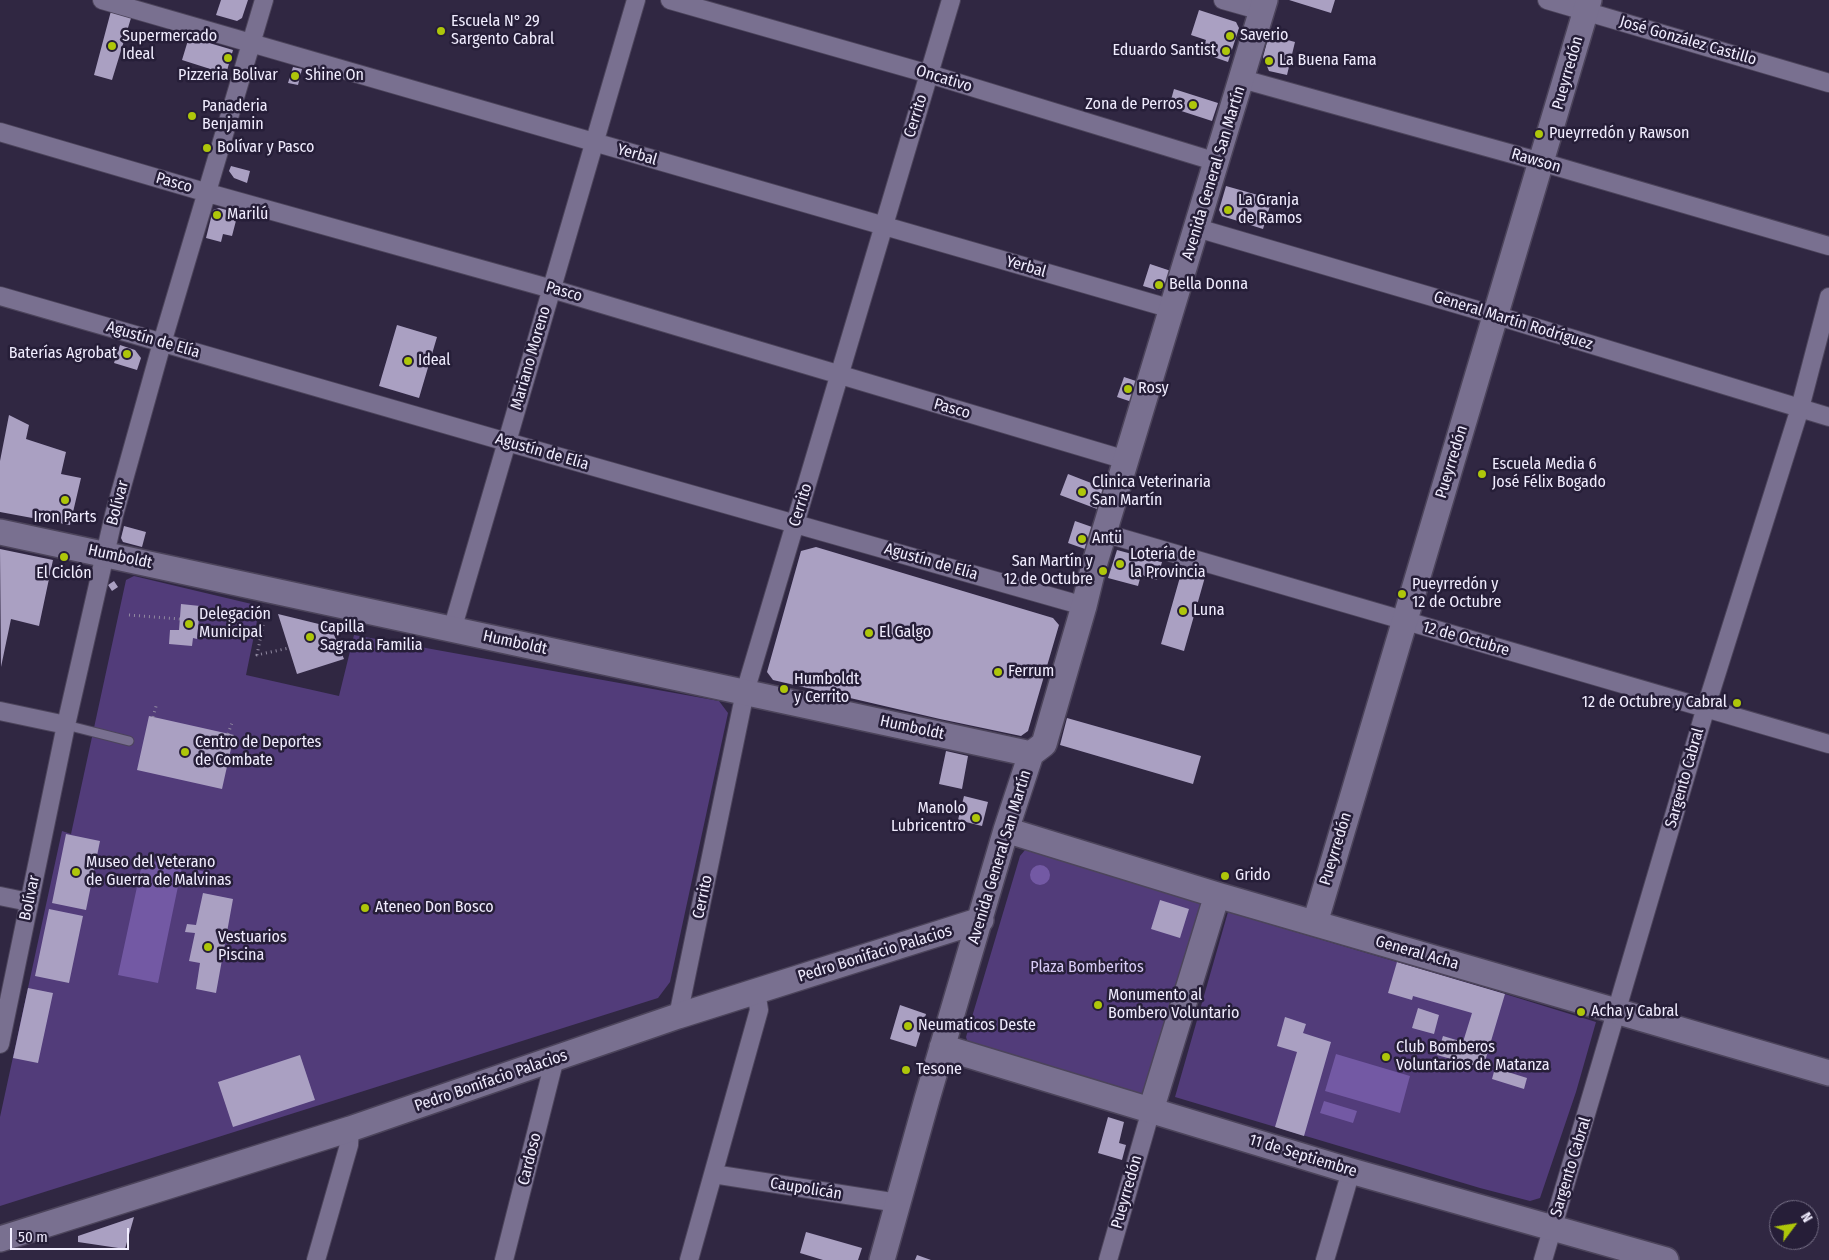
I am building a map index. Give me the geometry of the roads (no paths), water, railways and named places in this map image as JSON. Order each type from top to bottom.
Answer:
[{"type":"street","name":"Yerbal","points":[[102,0],[1172,309]]},
{"type":"street","name":"Bolívar","points":[[0,1044],[66,725],[114,515],[162,343],[264,0]]},
{"type":"street","name":"Mariano Moreno","points":[[452,630],[636,0]]},
{"type":"street","name":"Oncativo","points":[[670,0],[929,74],[1217,162]]},
{"type":"street","name":"Cerrito","points":[[678,1016],[745,692],[951,0]]},
{"type":"street","points":[[1223,0],[1264,6]]},
{"type":"street","name":"José González Castillo","points":[[1547,0],[1588,6],[1829,83]]},
{"type":"street","name":"Avenida General San Martín","points":[[882,1260],[1006,830],[1031,754],[1044,744],[1104,533],[1264,6]]},
{"type":"street","name":"Pueyrredón","points":[[1315,923],[1588,6]]},
{"type":"street","name":"Rawson","points":[[1242,79],[1541,162],[1829,246]]},
{"type":"street","name":"Pasco","points":[[0,132],[208,193],[552,289],[1126,460]]},
{"type":"street","name":"General Martín Rodríguez","points":[[1197,228],[1497,315],[1829,417]]},
{"type":"street","name":"Agustín de Elía","points":[[0,296],[1084,606]]},
{"type":"street","name":"Sargento Cabral","points":[[1543,1260],[1706,708],[1800,408],[1829,297]]},
{"type":"street","name":"Humboldt","points":[[0,532],[1031,754]]},
{"type":"street","name":"12 de Octubre","points":[[1104,533],[1829,744]]},
{"type":"street","points":[[0,712],[66,725]]},
{"type":"street","name":"General Acha","points":[[1006,830],[1217,895],[1829,1073]]},
{"type":"street","name":"Pueyrredón","points":[[1108,1260],[1151,1110],[1217,895]]},
{"type":"street","points":[[0,896],[29,902]]},
{"type":"street","name":"Pedro Bonifacio Palacios","points":[[0,1239],[350,1130],[678,1016],[981,920]]},
{"type":"street","points":[[688,1260],[759,1010],[756,991]]},
{"type":"street","name":"11 de Septiembre","points":[[942,1047],[1351,1170],[1666,1260]]},
{"type":"street","name":"Cardoso","points":[[504,1260],[555,1058]]},
{"type":"street","points":[[316,1260],[349,1145],[350,1130]]},
{"type":"street","points":[[1325,1260],[1351,1170]]},
{"type":"street","name":"Caupolicán","points":[[713,1174],[898,1203]]},
{"type":"lane","points":[[66,725],[128,741]]},
{"type":"place","name":"Escuela N° 29 Sargento Cabral","points":[[441,31]]},
{"type":"place","name":"Saverio","points":[[1230,36]]},
{"type":"place","name":"Supermercado Ideal","points":[[112,46]]},
{"type":"place","name":"Eduardo Santist","points":[[1226,51]]},
{"type":"place","name":"Pizzeria Bolivar","points":[[228,58]]},
{"type":"place","name":"La Buena Fama","points":[[1269,61]]},
{"type":"place","name":"Shine On","points":[[295,76]]},
{"type":"place","name":"Zona de Perros","points":[[1193,105]]},
{"type":"place","name":"Panaderia Benjamin","points":[[192,116]]},
{"type":"place","name":"Pueyrredón y Rawson","points":[[1539,134]]},
{"type":"place","name":"Bolívar y Pasco","points":[[207,148]]},
{"type":"place","name":"La Granja de Ramos","points":[[1228,210]]},
{"type":"place","name":"Marilú","points":[[217,215]]},
{"type":"place","name":"Bella Donna","points":[[1159,285]]},
{"type":"place","name":"Baterías Agrobat","points":[[127,354]]},
{"type":"place","name":"Ideal","points":[[408,361]]},
{"type":"place","name":"Rosy","points":[[1128,389]]},
{"type":"place","name":"Escuela Media 6 José Félix Bogado","points":[[1482,474]]},
{"type":"place","name":"Clinica Veterinaria San Martín","points":[[1082,492]]},
{"type":"place","name":"Iron Parts","points":[[65,500]]},
{"type":"place","name":"Antü","points":[[1082,539]]},
{"type":"place","name":"El Ciclón","points":[[64,557]]},
{"type":"place","name":"Lotería de la Provincia","points":[[1120,564]]},
{"type":"place","name":"San Martín y 12 de Octubre","points":[[1103,571]]},
{"type":"place","name":"Pueyrredón y 12 de Octubre","points":[[1402,594]]},
{"type":"place","name":"Luna","points":[[1183,611]]},
{"type":"place","name":"Delegación Municipal","points":[[189,624]]},
{"type":"place","name":"El Galgo","points":[[869,633]]},
{"type":"place","name":"Capilla Sagrada Familia","points":[[310,637]]},
{"type":"place","name":"Ferrum","points":[[998,672]]},
{"type":"place","name":"Humboldt y Cerrito","points":[[784,689]]},
{"type":"place","name":"12 de Octubre y Cabral","points":[[1737,703]]},
{"type":"place","name":"Centro de Deportes de Combate","points":[[185,752]]},
{"type":"place","name":"Manolo Lubricentro","points":[[976,818]]},
{"type":"place","name":"Museo del Veterano de Guerra de Malvinas","points":[[76,872]]},
{"type":"place","name":"Grido","points":[[1225,876]]},
{"type":"place","name":"Ateneo Don Bosco","points":[[365,908]]},
{"type":"place","name":"Vestuarios Piscina","points":[[208,947]]},
{"type":"place","name":"Monumento al Bombero Voluntario","points":[[1098,1005]]},
{"type":"place","name":"Acha y Cabral","points":[[1581,1012]]},
{"type":"place","name":"Neumaticos Deste","points":[[908,1026]]},
{"type":"place","name":"Club Bomberos Voluntarios de Matanza","points":[[1386,1057]]},
{"type":"place","name":"Tesone","points":[[906,1070]]},
{"type":"park label","name":"Plaza Bomberitos","points":[[1087,968]]}]
